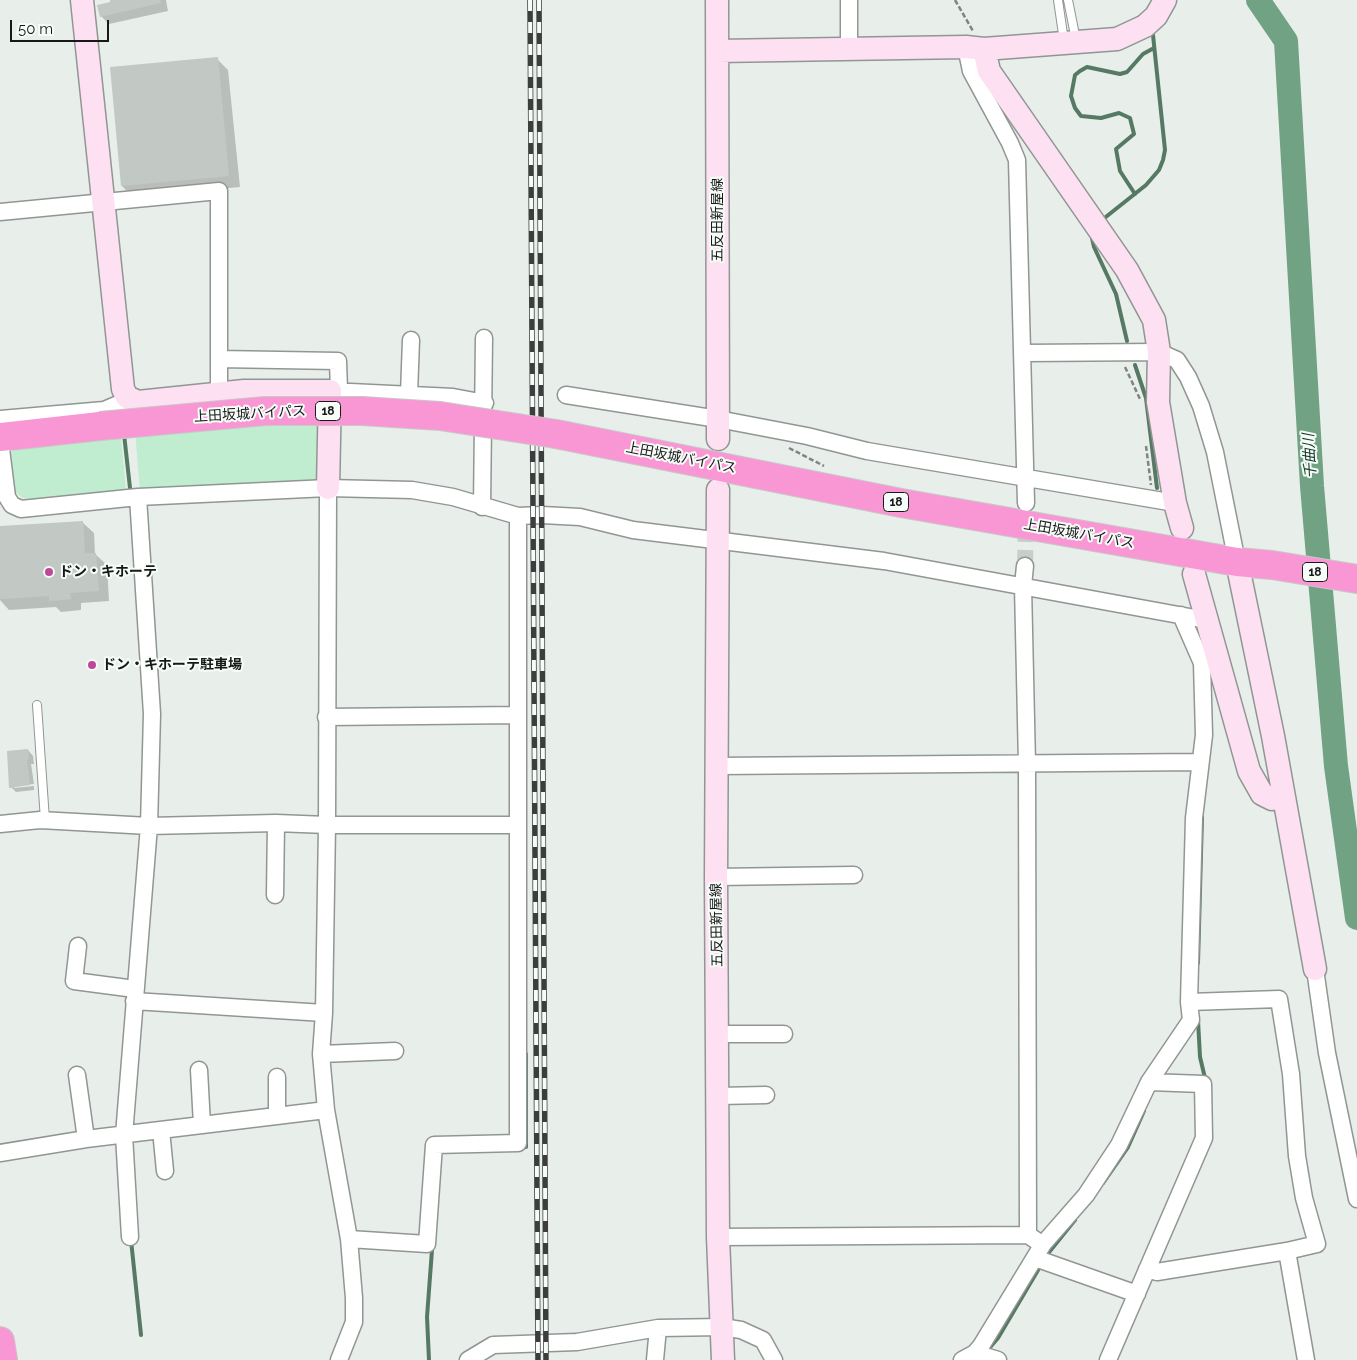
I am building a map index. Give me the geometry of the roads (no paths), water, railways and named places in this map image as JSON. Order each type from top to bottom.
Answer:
[{"type":"highway","name":"上田坂城バイパス","points":[[0,439],[100,426],[265,411],[362,412],[440,416],[556,434],[901,503],[1237,562],[1272,565],[1357,580]]},
{"type":"highway","points":[[0,1341],[3,1360]]},
{"type":"street","points":[[82,0],[123,389],[127,397],[138,402],[219,393],[335,391],[453,397],[485,403]]},
{"type":"street","name":"五反田新屋線","points":[[717,0],[718,429]]},
{"type":"street","points":[[849,0],[849,50]]},
{"type":"street","points":[[718,51],[975,48],[1117,39],[1134,33],[1156,16],[1165,0]]},
{"type":"street","points":[[975,48],[1127,270],[1154,320],[1159,352],[1158,402],[1175,503],[1182,528]]},
{"type":"street","points":[[975,48],[971,70],[1010,143],[1016,160],[1026,503]]},
{"type":"street","points":[[0,212],[219,191],[219,393]]},
{"type":"street","points":[[482,507],[485,403],[484,338]]},
{"type":"street","points":[[409,394],[411,340]]},
{"type":"street","points":[[1022,353],[1159,352],[1177,360],[1188,377],[1201,406],[1215,452],[1284,798],[1315,969],[1327,1053],[1357,1198]]},
{"type":"street","points":[[219,359],[338,361],[328,488],[327,825],[322,1054],[326,1110],[349,1239],[354,1322],[339,1360]]},
{"type":"street","points":[[566,395],[718,429],[807,436],[867,451],[1175,503]]},
{"type":"street","points":[[0,419],[104,410],[123,402],[127,397]]},
{"type":"street","points":[[0,439],[7,497],[12,506],[21,509],[35,510],[138,498],[328,488],[412,490],[453,497],[518,516],[580,516],[633,530],[884,561],[1206,620]]},
{"type":"street","name":"五反田新屋線","points":[[718,490],[716,766],[718,1237],[723,1360]]},
{"type":"street","points":[[130,1237],[124,1135],[149,826],[152,714],[138,498]]},
{"type":"street","points":[[349,1239],[428,1244],[434,1145],[518,1143],[518,516]]},
{"type":"street","points":[[1026,566],[1023,586],[1027,765],[1028,1235],[1039,1251],[1136,1294]]},
{"type":"street","points":[[1194,574],[1249,771],[1262,794],[1272,799],[1284,798]]},
{"type":"street","points":[[980,1357],[1039,1251],[1086,1195],[1106,1166],[1191,1020],[1195,1002],[1194,818],[1204,735],[1202,663],[1181,616]]},
{"type":"street","points":[[326,717],[518,715]]},
{"type":"street","points":[[716,766],[1027,765],[1200,762]]},
{"type":"street","points":[[0,824],[45,820],[149,826],[276,823],[327,825],[518,824]]},
{"type":"street","points":[[275,895],[276,823]]},
{"type":"street","points":[[716,877],[854,876]]},
{"type":"street","points":[[78,946],[74,981],[135,995],[324,1013]]},
{"type":"street","points":[[1147,1269],[1157,1272],[1287,1251],[1317,1244],[1304,1198],[1297,1156],[1291,1074],[1279,999],[1195,1002]]},
{"type":"street","points":[[718,1034],[784,1034]]},
{"type":"street","points":[[322,1054],[394,1051]]},
{"type":"street","points":[[199,1070],[202,1125]]},
{"type":"street","points":[[77,1075],[86,1139]]},
{"type":"street","points":[[277,1077],[277,1116]]},
{"type":"street","points":[[1108,1360],[1204,1138],[1206,1128],[1203,1084],[1154,1083]]},
{"type":"street","points":[[718,1096],[766,1095]]},
{"type":"street","points":[[0,1153],[86,1139],[326,1110]]},
{"type":"street","points":[[162,1130],[165,1171]]},
{"type":"street","points":[[718,1237],[1028,1235]]},
{"type":"street","points":[[1287,1251],[1306,1360]]},
{"type":"street","points":[[468,1360],[493,1345],[577,1342],[658,1328],[722,1327],[741,1330],[763,1340],[774,1360]]},
{"type":"street","points":[[655,1360],[658,1328]]},
{"type":"lane","points":[[1058,0],[1070,43]]},
{"type":"lane","points":[[1068,0],[1070,43]]},
{"type":"lane","points":[[37,705],[45,820]]},
{"type":"waterway","name":"千曲川","points":[[1258,0],[1286,41],[1312,486],[1336,766],[1357,918]]},
{"type":"waterway","points":[[1102,220],[1146,185],[1159,170],[1163,160],[1165,150],[1153,35]]},
{"type":"waterway","points":[[1135,194],[1120,171],[1116,149],[1134,134],[1130,118],[1119,113],[1101,118],[1081,116],[1075,108],[1071,96],[1075,75],[1080,71],[1087,67],[1120,74],[1127,72],[1143,54],[1154,48]]},
{"type":"waterway","points":[[1092,238],[1094,247],[1116,294],[1127,341]]},
{"type":"waterway","points":[[1135,365],[1146,398],[1157,488]]},
{"type":"waterway","points":[[124,434],[130,488]]},
{"type":"waterway","points":[[1198,963],[1202,817]]},
{"type":"waterway","points":[[1198,1020],[1200,1057],[1205,1078],[1203,1078]]},
{"type":"waterway","points":[[524,1147],[526,1147],[526,1054]]},
{"type":"waterway","points":[[1103,1183],[1128,1147],[1144,1111]]},
{"type":"waterway","points":[[1046,1256],[1075,1220]]},
{"type":"waterway","points":[[131,1240],[141,1335]]},
{"type":"waterway","points":[[429,1360],[427,1317],[432,1250]]},
{"type":"waterway","points":[[986,1352],[998,1338],[1041,1265]]},
{"type":"tunnel","points":[[1025,566],[1026,518]]},
{"type":"railway","points":[[530,0],[538,1360]]},
{"type":"railway","points":[[539,0],[546,1360]]},
{"type":"place","name":"ドン・キホーテ","points":[[49,572]]},
{"type":"place","name":"ドン・キホーテ駐車場","points":[[92,665]]}]
